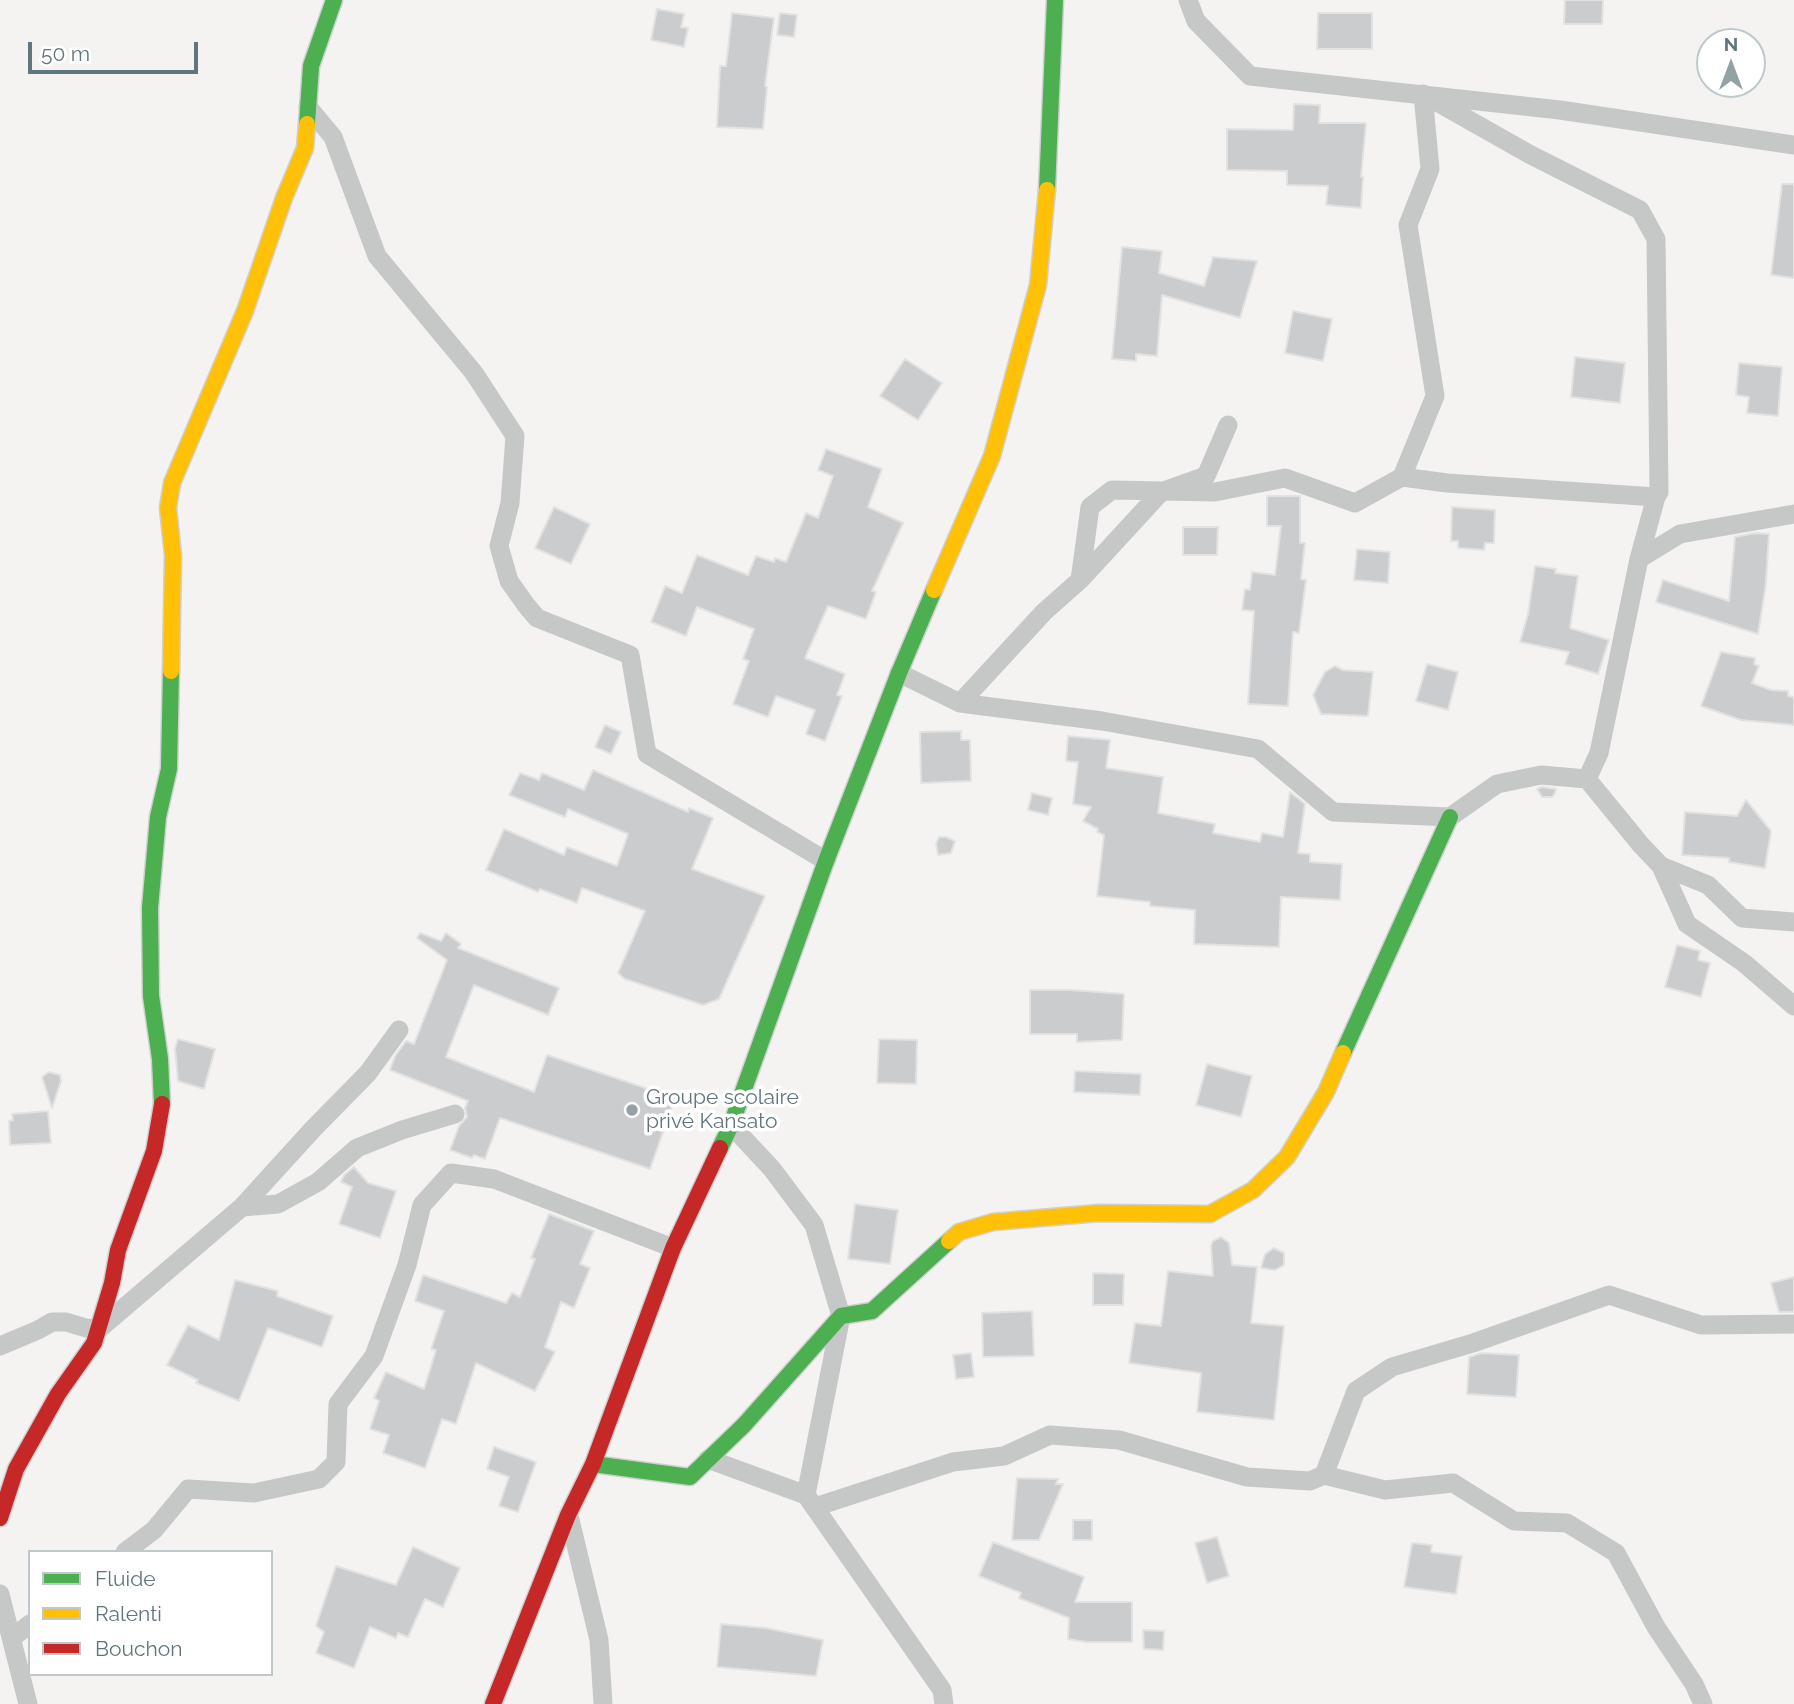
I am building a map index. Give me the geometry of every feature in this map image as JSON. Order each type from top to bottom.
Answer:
[{"type":"street","points":[[0,1518],[16,1469],[58,1394],[94,1343],[112,1283],[118,1250],[155,1151],[162,1111],[160,1059],[151,996],[150,908],[158,817],[169,769],[173,555],[168,508],[172,483],[244,311],[284,198],[305,148],[311,66],[334,0]]},
{"type":"street","points":[[493,1704],[568,1515],[593,1464],[673,1248],[731,1125],[826,861],[899,673],[992,456],[1038,285],[1048,178],[1055,0]]},
{"type":"street","points":[[1188,0],[1196,21],[1250,76],[1560,110],[1794,145]]},
{"type":"street","points":[[1402,477],[1435,396],[1408,225],[1430,169],[1423,94]]},
{"type":"street","points":[[1423,94],[1529,154],[1640,209],[1656,239],[1659,492],[1639,559],[1599,753],[1587,779]]},
{"type":"street","points":[[308,107],[333,137],[377,257],[474,373],[515,436],[510,503],[499,546],[509,581],[537,618],[629,655],[647,754],[826,861]]},
{"type":"street","points":[[960,703],[1161,492],[1206,476],[1228,425]]},
{"type":"street","points":[[1080,580],[1090,507],[1112,490],[1216,492],[1286,478],[1355,503],[1402,477],[1447,483],[1656,497]]},
{"type":"street","points":[[1639,559],[1681,534],[1794,514]]},
{"type":"street","points":[[899,673],[960,703],[1102,721],[1258,749],[1333,812],[1450,817]]},
{"type":"street","points":[[593,1464],[690,1477],[744,1425],[841,1316],[872,1311],[959,1233],[993,1222],[1099,1213],[1210,1214],[1253,1190],[1287,1157],[1326,1092],[1450,817],[1497,783],[1541,775],[1587,779],[1661,866],[1687,924],[1744,963],[1794,1006]]},
{"type":"street","points":[[1661,866],[1708,885],[1742,918],[1794,922]]},
{"type":"street","points":[[0,1346],[38,1331],[52,1322],[99,1329],[242,1207],[368,1073],[399,1030]]},
{"type":"street","points":[[242,1207],[278,1203],[317,1182],[357,1148],[402,1130],[455,1114]]},
{"type":"street","points":[[731,1125],[772,1169],[814,1225],[841,1316],[810,1501]]},
{"type":"street","points":[[128,1550],[154,1530],[188,1489],[254,1493],[319,1479],[336,1462],[338,1404],[374,1356],[407,1265],[422,1205],[451,1173],[494,1179],[673,1248]]},
{"type":"street","points":[[1324,1475],[1356,1391],[1392,1367],[1473,1343],[1609,1295],[1701,1325],[1794,1324]]},
{"type":"street","points":[[810,1501],[953,1462],[1004,1456],[1050,1435],[1119,1440],[1247,1477],[1310,1482],[1324,1475],[1384,1490],[1453,1483],[1514,1521],[1567,1523],[1616,1553],[1656,1627],[1694,1684],[1703,1704]]},
{"type":"street","points":[[708,1459],[810,1501],[942,1690],[944,1704]]},
{"type":"street","points":[[568,1515],[599,1640],[603,1704]]},
{"type":"street","points":[[0,1594],[28,1704]]},
{"type":"street","points":[[12,1638],[28,1626]]},
{"type":"building","points":[[1565,0],[1603,0],[1602,24],[1564,24]]},
{"type":"building","points":[[657,9],[684,14],[681,27],[688,28],[684,47],[651,40]]},
{"type":"building","points":[[732,13],[774,18],[765,86],[763,129],[717,127],[720,66],[726,66]]},
{"type":"building","points":[[780,13],[797,15],[794,37],[777,35]]},
{"type":"building","points":[[1318,13],[1372,13],[1372,49],[1317,49]]},
{"type":"building","points":[[1294,104],[1320,105],[1319,123],[1366,123],[1361,208],[1326,205],[1328,186],[1287,185],[1287,171],[1227,170],[1227,129],[1293,130]]},
{"type":"building","points":[[1782,184],[1794,184],[1794,278],[1771,275]]},
{"type":"building","points":[[1122,247],[1162,251],[1159,273],[1204,286],[1213,257],[1257,261],[1240,318],[1162,295],[1157,356],[1136,354],[1136,361],[1112,359]]},
{"type":"building","points":[[1293,311],[1332,319],[1323,361],[1285,353]]},
{"type":"building","points":[[1575,357],[1625,363],[1620,403],[1571,397]]},
{"type":"building","points":[[905,359],[942,383],[918,420],[880,396]]},
{"type":"building","points":[[1739,363],[1782,367],[1778,416],[1747,413],[1749,397],[1736,395]]},
{"type":"building","points":[[826,449],[882,469],[868,507],[903,523],[872,591],[876,592],[866,619],[828,606],[805,658],[845,674],[837,695],[842,696],[825,741],[806,734],[815,710],[776,696],[768,717],[733,704],[749,661],[743,659],[754,629],[697,607],[686,636],[651,622],[665,586],[682,593],[697,555],[748,575],[756,556],[774,562],[775,558],[786,562],[806,513],[818,518],[833,476],[818,470]]},
{"type":"building","points":[[1267,496],[1300,496],[1300,543],[1305,543],[1301,579],[1306,580],[1299,633],[1293,632],[1288,706],[1248,704],[1254,611],[1242,610],[1245,589],[1250,590],[1252,572],[1275,575],[1281,526],[1267,526]]},
{"type":"building","points":[[554,507],[590,524],[571,564],[535,548]]},
{"type":"building","points":[[1452,507],[1495,510],[1494,543],[1485,543],[1484,550],[1458,548],[1458,541],[1451,541]]},
{"type":"building","points":[[1183,527],[1218,527],[1217,555],[1183,555]]},
{"type":"building","points":[[1755,533],[1769,534],[1766,583],[1758,634],[1656,602],[1663,580],[1729,601],[1735,537]]},
{"type":"building","points":[[1357,549],[1390,552],[1388,583],[1354,580]]},
{"type":"building","points":[[1535,566],[1556,569],[1555,573],[1578,576],[1570,628],[1609,640],[1598,674],[1565,664],[1569,652],[1520,642],[1528,614]]},
{"type":"building","points":[[1721,652],[1755,658],[1754,664],[1759,666],[1752,683],[1771,690],[1788,691],[1788,696],[1794,697],[1794,725],[1741,720],[1701,706]]},
{"type":"building","points":[[1427,664],[1458,672],[1448,710],[1416,701]]},
{"type":"building","points":[[1335,666],[1343,670],[1373,672],[1368,716],[1321,714],[1313,695],[1325,672]]},
{"type":"building","points":[[605,725],[621,732],[611,754],[595,747]]},
{"type":"building","points":[[961,731],[961,740],[970,740],[971,781],[921,783],[920,732]]},
{"type":"building","points":[[1068,736],[1110,740],[1106,768],[1163,777],[1158,813],[1215,824],[1213,833],[1260,842],[1262,833],[1283,837],[1290,792],[1305,804],[1298,853],[1310,854],[1310,862],[1342,864],[1340,900],[1281,897],[1279,947],[1194,944],[1195,910],[1150,906],[1150,902],[1097,896],[1104,835],[1083,821],[1091,807],[1073,804],[1078,762],[1066,761]]},
{"type":"building","points":[[593,770],[688,812],[689,808],[713,818],[692,869],[765,896],[719,999],[703,1005],[625,979],[618,973],[645,911],[582,888],[577,903],[540,889],[538,892],[486,870],[504,829],[564,855],[567,847],[617,866],[628,834],[568,809],[565,817],[509,795],[520,773],[539,780],[542,773],[584,790]]},
{"type":"building","points":[[1537,789],[1556,789],[1555,793],[1552,797],[1542,797]]},
{"type":"building","points":[[1032,793],[1052,798],[1048,815],[1028,810]]},
{"type":"building","points":[[1746,800],[1771,831],[1765,868],[1729,862],[1729,858],[1682,855],[1685,812],[1737,816]]},
{"type":"building","points":[[939,837],[955,841],[951,853],[938,855],[936,844]]},
{"type":"building","points":[[420,933],[441,941],[446,933],[461,944],[458,948],[559,988],[548,1015],[474,985],[446,1057],[534,1092],[547,1055],[675,1098],[650,1169],[500,1118],[485,1159],[474,1155],[472,1158],[450,1150],[459,1126],[467,1117],[465,1108],[468,1101],[390,1070],[395,1056],[406,1041],[414,1044],[447,960],[417,938]]},
{"type":"building","points":[[1677,945],[1700,951],[1698,960],[1710,963],[1701,997],[1665,987]]},
{"type":"building","points":[[1030,990],[1124,994],[1122,1040],[1077,1042],[1077,1034],[1030,1034]]},
{"type":"building","points":[[178,1039],[215,1049],[204,1089],[178,1081],[175,1048]]},
{"type":"building","points":[[879,1039],[917,1040],[916,1084],[877,1083]]},
{"type":"building","points":[[1207,1064],[1252,1076],[1241,1117],[1196,1105]]},
{"type":"building","points":[[1075,1071],[1141,1074],[1140,1095],[1074,1092]]},
{"type":"building","points":[[49,1072],[60,1075],[61,1081],[52,1108],[42,1077]]},
{"type":"building","points":[[48,1111],[51,1143],[10,1145],[9,1121],[13,1120],[12,1114]]},
{"type":"building","points":[[354,1167],[368,1183],[396,1191],[380,1238],[339,1224],[352,1187],[341,1182],[344,1175]]},
{"type":"building","points":[[855,1204],[898,1210],[890,1264],[848,1259]]},
{"type":"building","points":[[549,1214],[594,1231],[580,1264],[590,1268],[574,1308],[561,1302],[545,1347],[555,1352],[535,1391],[476,1363],[456,1424],[442,1419],[425,1468],[383,1453],[389,1435],[370,1429],[379,1401],[374,1398],[386,1372],[424,1389],[436,1350],[431,1349],[444,1311],[415,1301],[423,1275],[506,1303],[512,1293],[520,1297],[535,1259],[531,1258]]},
{"type":"building","points":[[1221,1237],[1229,1243],[1232,1265],[1257,1267],[1251,1323],[1284,1326],[1274,1420],[1197,1412],[1201,1373],[1129,1363],[1135,1323],[1161,1326],[1168,1271],[1213,1276],[1211,1246],[1213,1241]]},
{"type":"building","points":[[1274,1248],[1284,1253],[1284,1265],[1275,1270],[1261,1268],[1265,1254]]},
{"type":"building","points":[[1093,1273],[1124,1274],[1123,1305],[1093,1305]]},
{"type":"building","points":[[1794,1277],[1794,1312],[1779,1312],[1771,1283]]},
{"type":"building","points":[[235,1280],[278,1291],[277,1296],[333,1316],[322,1347],[268,1328],[239,1401],[196,1383],[198,1380],[167,1365],[188,1325],[219,1340]]},
{"type":"building","points":[[1032,1311],[1034,1356],[983,1357],[982,1313]]},
{"type":"building","points":[[971,1353],[974,1377],[956,1379],[953,1355]]},
{"type":"building","points":[[1482,1353],[1519,1355],[1516,1397],[1467,1394],[1469,1357]]},
{"type":"building","points":[[494,1447],[536,1462],[518,1512],[499,1506],[509,1477],[487,1469]]},
{"type":"building","points":[[1017,1478],[1058,1479],[1056,1484],[1063,1484],[1039,1540],[1012,1540]]},
{"type":"building","points":[[1073,1520],[1092,1520],[1092,1540],[1073,1540]]},
{"type":"building","points":[[1217,1537],[1229,1576],[1207,1583],[1195,1543]]},
{"type":"building","points":[[993,1542],[1084,1577],[1075,1602],[1132,1602],[1132,1642],[1086,1642],[1068,1639],[1069,1618],[1019,1598],[1021,1593],[979,1576]]},
{"type":"building","points":[[1412,1543],[1432,1545],[1431,1552],[1462,1556],[1456,1594],[1404,1587]]},
{"type":"building","points":[[413,1547],[460,1568],[443,1607],[425,1599],[408,1637],[398,1633],[396,1638],[370,1627],[354,1668],[316,1653],[324,1632],[316,1626],[336,1566],[396,1585]]},
{"type":"building","points":[[721,1624],[766,1628],[823,1640],[816,1676],[717,1667]]},
{"type":"building","points":[[1143,1630],[1164,1631],[1163,1650],[1144,1649]]},
{"type":"traffic: fast","points":[[307,124],[311,66],[334,0]]},
{"type":"traffic: fast","points":[[1047,190],[1055,0]]},
{"type":"traffic: fast","points":[[720,1148],[731,1125],[826,861],[934,590]]},
{"type":"traffic: fast","points":[[162,1104],[160,1059],[151,996],[150,908],[158,817],[169,769],[171,671]]},
{"type":"traffic: fast","points":[[1343,1053],[1450,817]]},
{"type":"traffic: fast","points":[[593,1464],[690,1477],[744,1425],[841,1316],[872,1311],[949,1241]]},
{"type":"traffic: slow","points":[[171,671],[173,555],[168,508],[172,483],[245,311],[284,198],[305,148],[307,124]]},
{"type":"traffic: slow","points":[[934,590],[992,456],[1038,285],[1047,190]]},
{"type":"traffic: slow","points":[[949,1241],[959,1232],[993,1222],[1099,1213],[1210,1214],[1253,1190],[1287,1157],[1326,1092],[1343,1053]]},
{"type":"traffic: jam","points":[[0,1518],[16,1469],[58,1394],[94,1343],[112,1283],[118,1250],[154,1151],[162,1104]]},
{"type":"traffic: jam","points":[[493,1704],[568,1515],[593,1464],[673,1248],[720,1148]]},
{"type":"place","name":"Groupe scolaire privé Kansato","points":[[632,1110]]}]
